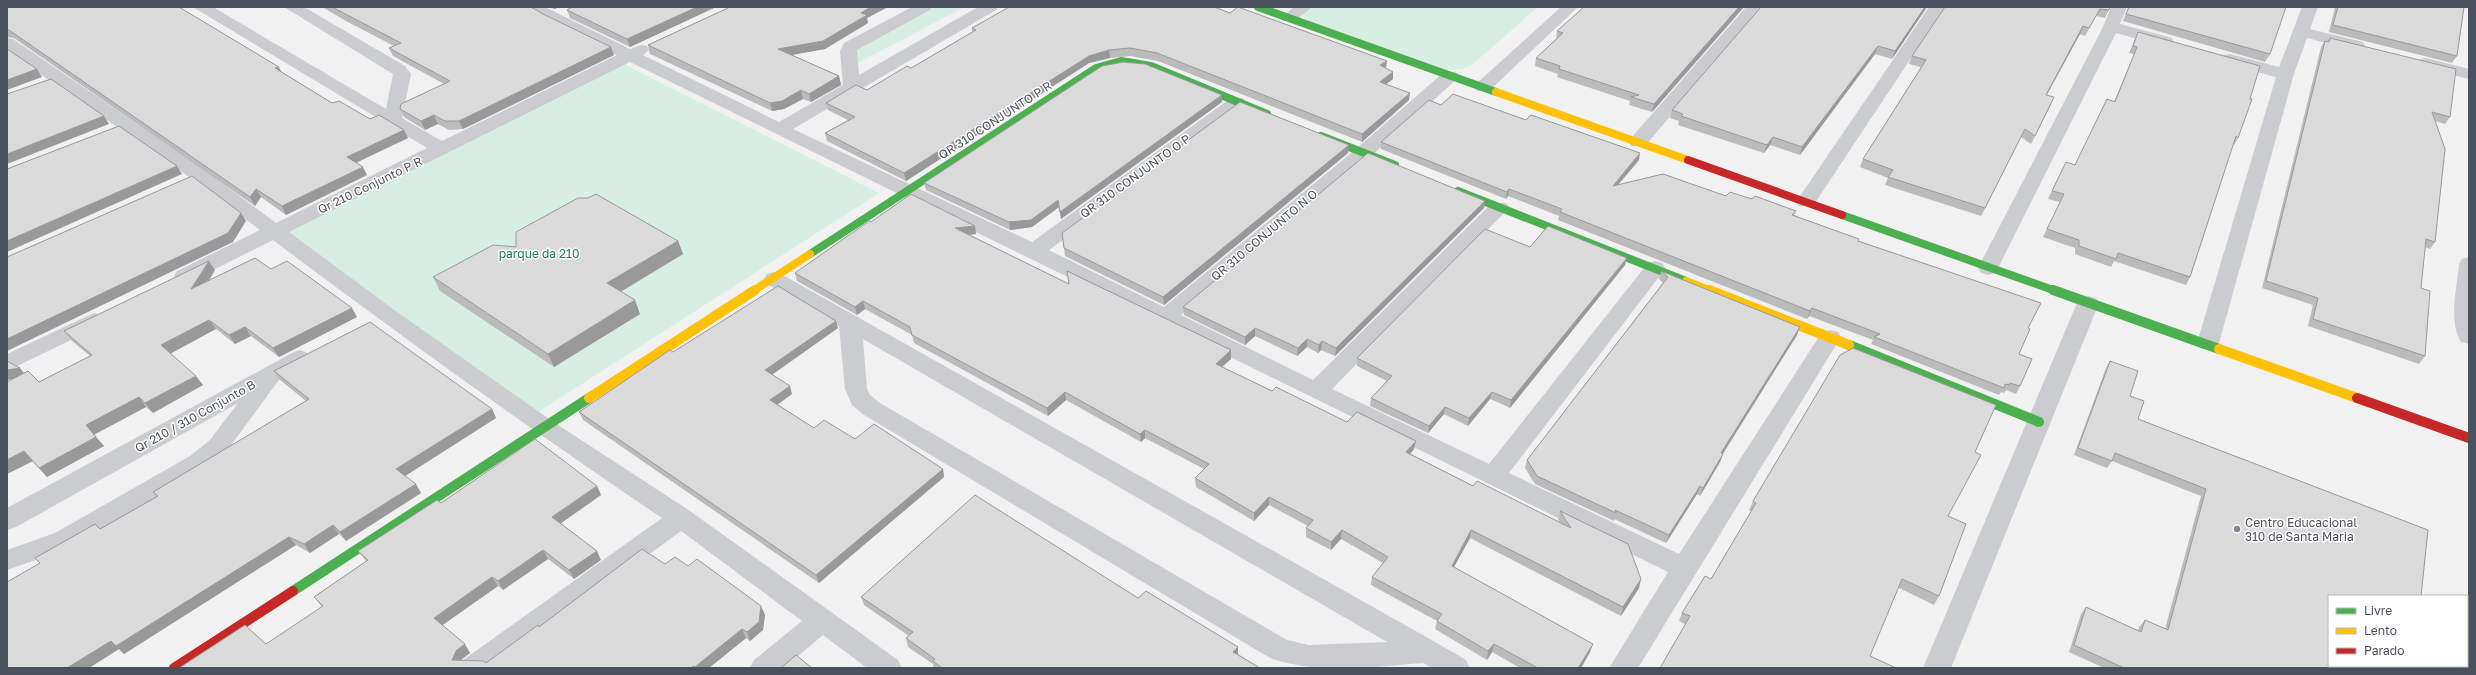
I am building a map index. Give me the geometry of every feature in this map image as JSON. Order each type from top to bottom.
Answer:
[{"type":"street","points":[[201,7],[442,149]]},
{"type":"street","points":[[292,7],[399,70],[402,74],[400,92],[393,119]]},
{"type":"street","points":[[532,7],[781,128],[907,192],[1034,251],[1316,391],[1684,568]]},
{"type":"street","points":[[852,86],[848,51],[850,47],[924,7]]},
{"type":"street","points":[[781,128],[990,7]]},
{"type":"street","points":[[1258,7],[1988,268],[2208,343],[2469,438]]},
{"type":"street","points":[[1289,18],[1304,7]]},
{"type":"street","points":[[1483,87],[1570,7]]},
{"type":"street","points":[[1638,142],[1755,7]]},
{"type":"street","points":[[1806,202],[1937,7]]},
{"type":"street","points":[[1988,268],[2111,27],[2119,7]]},
{"type":"street","points":[[2208,343],[2285,74],[2302,32],[2310,7]]},
{"type":"street","points":[[553,18],[570,10]]},
{"type":"street","points":[[2111,27],[2179,45]]},
{"type":"street","points":[[2302,32],[2370,49]]},
{"type":"street","name":"Qr 210 Conjunto P R","points":[[169,284],[658,42]]},
{"type":"street","points":[[7,43],[125,125],[199,174],[274,232],[385,314],[544,427],[681,518],[888,668]]},
{"type":"street","points":[[2217,56],[2285,74]]},
{"type":"street","points":[[2408,58],[2469,74]]},
{"type":"street","name":"QR 310 CONJUNTO P R","points":[[174,668],[774,279],[1096,68],[1111,62],[1139,63],[1274,117]]},
{"type":"street","name":"QR 310 CONJUNTO N O","points":[[1165,317],[1363,152],[1450,76]]},
{"type":"street","points":[[37,86],[59,78]]},
{"type":"street","name":"QR 310 CONJUNTO O P","points":[[1034,251],[1237,102]]},
{"type":"street","points":[[102,134],[125,125]]},
{"type":"street","points":[[1311,132],[1406,170]]},
{"type":"street","points":[[178,184],[199,174]]},
{"type":"street","points":[[1449,187],[1830,337],[2039,422]]},
{"type":"street","points":[[1316,391],[1499,207]]},
{"type":"street","points":[[2469,264],[2465,316],[2469,337]]},
{"type":"street","points":[[1493,476],[1655,268]]},
{"type":"street","points":[[774,279],[1456,668]]},
{"type":"street","points":[[1937,668],[2088,303]]},
{"type":"street","points":[[7,363],[112,311]]},
{"type":"street","points":[[364,326],[385,314]]},
{"type":"street","points":[[850,322],[856,389],[860,399],[872,409],[1280,650],[1309,657],[1346,657],[1427,651]]},
{"type":"street","points":[[1624,668],[1684,568],[1830,337]]},
{"type":"street","name":"Qr 210 / 310 Conjunto B","points":[[7,520],[272,373],[322,348]]},
{"type":"street","points":[[7,560],[64,540],[199,462],[218,446],[272,373]]},
{"type":"street","points":[[473,668],[681,518]]},
{"type":"street","points":[[764,668],[822,620]]},
{"type":"green space","points":[[928,7],[965,7],[854,65],[853,47]]},
{"type":"green space","points":[[1306,7],[1538,7],[1473,64],[1462,69],[1447,70],[1304,19],[1301,13]]},
{"type":"green space","name":"parque da 210","points":[[620,62],[879,193],[535,414],[277,231]]},
{"type":"building","points":[[7,7],[179,7],[279,67],[275,68],[332,103],[339,101],[370,119],[379,115],[404,130],[347,157],[363,167],[282,206],[256,189],[250,197],[7,30]]},
{"type":"building","points":[[332,7],[531,7],[611,47],[459,121],[445,121],[434,115],[421,121],[400,109],[401,104],[450,81],[389,48],[401,43]]},
{"type":"building","points":[[572,7],[697,7],[627,39],[567,10]]},
{"type":"building","points":[[730,7],[871,7],[861,13],[867,15],[823,41],[778,49],[839,76],[809,94],[801,90],[782,101],[770,103],[648,45]]},
{"type":"building","points":[[1009,7],[1214,7],[1230,13],[1238,7],[1387,61],[1380,65],[1393,72],[1380,82],[1410,93],[1362,134],[1157,53],[1130,48],[1109,50],[1089,56],[904,173],[825,133],[855,117],[826,103],[856,85],[867,90],[907,66],[911,68],[976,30],[972,28]]},
{"type":"building","points":[[1584,7],[1739,7],[1654,104],[1631,97],[1639,95],[1559,69],[1560,66],[1536,58],[1563,33],[1557,31]]},
{"type":"building","points":[[1761,7],[1925,7],[1895,51],[1878,46],[1802,147],[1773,137],[1767,145],[1681,116],[1683,114],[1672,110]]},
{"type":"building","points":[[1945,7],[2110,7],[2109,10],[2100,9],[2089,28],[2083,26],[2046,95],[2054,97],[2035,136],[2025,129],[1985,208],[1888,177],[1893,170],[1863,159],[1926,60],[1912,56]]},
{"type":"building","points":[[2129,7],[2286,7],[2270,54],[2126,14]]},
{"type":"building","points":[[2338,7],[2464,7],[2457,56],[2333,25]]},
{"type":"building","points":[[2138,32],[2260,66],[2250,99],[2252,99],[2238,138],[2236,136],[2190,277],[2118,253],[2116,259],[2079,246],[2079,240],[2047,229],[2064,194],[2052,191],[2066,162],[2075,165],[2107,99],[2115,102],[2137,47],[2133,46]]},
{"type":"building","points":[[2330,38],[2456,69],[2450,117],[2432,112],[2445,149],[2435,242],[2426,239],[2421,288],[2430,291],[2425,356],[2313,319],[2318,298],[2266,281],[2325,41],[2329,42]]},
{"type":"building","points":[[7,49],[37,69],[7,80]]},
{"type":"building","points":[[1123,62],[1145,64],[1222,95],[1060,212],[1058,200],[1031,220],[1009,222],[924,183],[1102,66]]},
{"type":"building","points":[[51,79],[104,116],[7,154],[7,94]]},
{"type":"building","points":[[1453,94],[1526,120],[1531,115],[1640,153],[1613,186],[1663,174],[1726,196],[1730,192],[1752,199],[1755,196],[1796,211],[1792,215],[1859,239],[1858,241],[2041,303],[2028,328],[2030,329],[2019,354],[2032,359],[2020,386],[2010,383],[2009,385],[2005,384],[2004,388],[1874,337],[1880,334],[1812,308],[1810,311],[1560,212],[1562,209],[1509,189],[1507,192],[1381,142],[1429,100],[1441,105]]},
{"type":"building","points":[[1240,102],[1349,145],[1163,297],[1064,248],[1062,233]]},
{"type":"building","points":[[119,126],[177,166],[7,241],[7,169]]},
{"type":"building","points":[[1368,153],[1485,201],[1336,348],[1322,341],[1319,345],[1307,339],[1298,348],[1255,328],[1245,337],[1183,307]]},
{"type":"building","points":[[192,176],[241,213],[228,233],[7,339],[7,257]]},
{"type":"building","points":[[596,194],[678,241],[607,283],[635,300],[548,354],[433,277],[493,245],[516,247],[516,232],[578,198],[588,198]]},
{"type":"building","points":[[911,194],[975,226],[955,228],[1069,284],[1067,271],[1231,350],[1216,364],[1272,391],[1276,387],[1347,422],[1357,412],[1416,441],[1406,452],[1473,486],[1477,481],[1571,528],[1560,511],[1628,544],[1641,579],[1623,607],[1471,530],[1452,566],[1593,644],[1578,668],[1538,668],[1494,644],[1488,651],[1437,621],[1442,614],[1372,577],[1388,557],[1342,530],[1331,542],[1306,528],[1313,520],[1269,497],[1254,513],[1195,478],[1209,464],[1145,430],[1140,434],[1065,392],[1047,408],[912,335],[910,327],[863,301],[855,307],[795,273],[869,221],[871,222]]},
{"type":"building","points":[[1548,226],[1627,258],[1511,400],[1492,392],[1469,418],[1445,407],[1429,426],[1371,398],[1392,376],[1357,358],[1485,229],[1530,247]]},
{"type":"building","points":[[255,258],[271,269],[287,261],[352,308],[273,348],[245,327],[229,335],[209,320],[161,345],[196,376],[145,403],[139,397],[86,425],[96,437],[39,468],[24,451],[7,460],[7,382],[28,371],[39,382],[92,355],[64,331],[209,261],[191,289]]},
{"type":"building","points":[[1661,271],[1800,327],[1721,453],[1723,454],[1703,488],[1700,486],[1669,535],[1615,510],[1616,513],[1537,476],[1527,460],[1668,277]]},
{"type":"building","points":[[778,286],[836,321],[765,370],[790,386],[770,400],[814,428],[824,420],[855,439],[874,424],[943,469],[816,575],[579,412],[670,350],[673,352]]},
{"type":"building","points":[[370,322],[492,409],[396,469],[416,484],[340,532],[333,525],[304,544],[289,537],[116,646],[111,641],[67,668],[7,668],[7,582],[40,563],[35,558],[95,524],[100,529],[158,496],[153,492],[309,399],[274,371]]},
{"type":"building","points":[[1853,348],[1996,405],[1975,452],[1981,455],[1948,516],[1966,524],[1939,596],[1902,579],[1870,656],[1896,668],[1660,668],[1690,616],[1682,613],[1705,576],[1711,579],[1756,503],[1753,501],[1840,355]]},
{"type":"building","points":[[7,361],[20,368],[7,370]]},
{"type":"building","points":[[2110,361],[2138,371],[2130,396],[2144,401],[2138,419],[2428,530],[2421,595],[2328,595],[2328,667],[2414,668],[2124,668],[2074,645],[2086,607],[2141,632],[2145,620],[2168,630],[2206,489],[2115,453],[2112,461],[2078,448]]},
{"type":"building","points":[[535,439],[597,486],[552,517],[597,551],[569,570],[543,550],[498,581],[492,577],[434,618],[465,644],[456,651],[452,660],[484,661],[486,663],[538,625],[539,627],[642,549],[665,564],[675,557],[688,566],[697,559],[761,606],[759,622],[747,632],[742,629],[695,667],[693,666],[691,668],[179,668],[245,625],[266,644],[323,606],[314,597],[368,560],[358,551],[437,500],[441,503]]},
{"type":"building","points":[[975,495],[1138,598],[1146,591],[1238,647],[1233,652],[1260,668],[942,668],[933,661],[935,659],[906,638],[913,632],[861,597]]},
{"type":"building","points":[[796,655],[812,668],[781,668]]},
{"type":"traffic: fast","points":[[1258,7],[1496,92]]},
{"type":"traffic: fast","points":[[810,254],[1096,68],[1121,61],[1151,66],[1267,114]]},
{"type":"traffic: fast","points":[[1321,136],[1395,165]]},
{"type":"traffic: fast","points":[[1458,191],[1686,281]]},
{"type":"traffic: fast","points":[[1842,215],[2219,349]]},
{"type":"traffic: fast","points":[[1849,345],[2039,422]]},
{"type":"traffic: fast","points":[[293,591],[589,398]]},
{"type":"traffic: slow","points":[[1496,92],[1688,160]]},
{"type":"traffic: slow","points":[[589,398],[810,254]]},
{"type":"traffic: slow","points":[[1686,281],[1849,345]]},
{"type":"traffic: slow","points":[[2219,349],[2357,398]]},
{"type":"traffic: jam","points":[[1688,160],[1842,215]]},
{"type":"traffic: jam","points":[[2357,398],[2469,438]]},
{"type":"traffic: jam","points":[[174,668],[293,591]]},
{"type":"place","name":"Centro Educacional 310 de Santa Maria","points":[[2237,529]]}]
